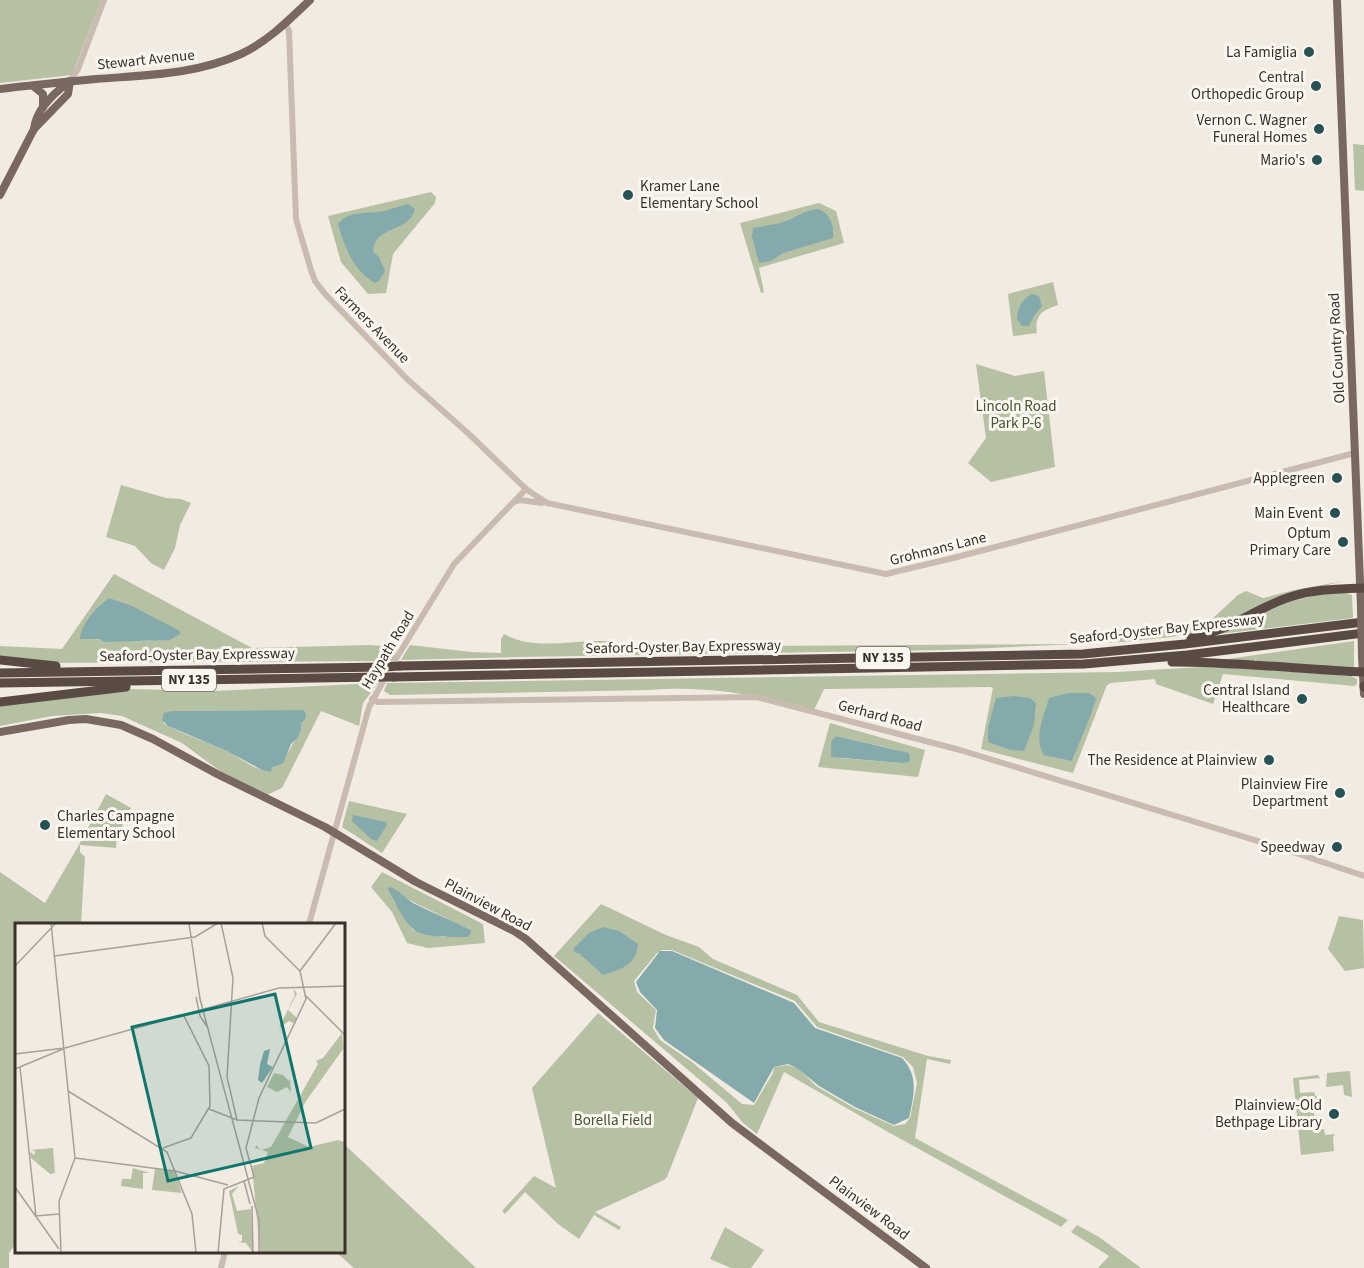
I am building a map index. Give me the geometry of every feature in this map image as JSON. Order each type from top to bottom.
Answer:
[{"type":"highway","points":[[1118,651],[1200,637],[1290,597],[1324,590],[1362,588]]},
{"type":"highway","name":"Seaford-Oyster Bay Expressway","points":[[0,673],[1002,656],[1118,651],[1364,622]]},
{"type":"highway","name":"Seaford-Oyster Bay Expressway","points":[[0,683],[1014,667],[1119,662],[1364,633]]},
{"type":"highway","points":[[0,660],[103,671]]},
{"type":"highway","points":[[1119,662],[1206,662],[1364,672]]},
{"type":"highway","points":[[0,702],[173,680]]},
{"type":"main road","name":"Stewart Avenue","points":[[0,89],[70,81],[156,76],[197,70],[242,54],[261,43],[310,0]]},
{"type":"main road","name":"Old Country Road","points":[[1337,0],[1362,588],[1364,694]]},
{"type":"main road","points":[[34,129],[35,120],[54,92],[70,81]]},
{"type":"main road","points":[[0,195],[34,129],[68,94],[70,81]]},
{"type":"main road","points":[[31,86],[43,94],[43,109]]},
{"type":"main road","name":"Plainview Road","points":[[0,732],[86,719],[121,725],[335,832],[416,882],[526,939],[732,1123],[926,1268]]},
{"type":"street","points":[[70,81],[78,69],[104,0]]},
{"type":"street","name":"Farmers Avenue","points":[[285,23],[289,31],[296,219],[315,281],[407,379],[526,489]]},
{"type":"street","name":"Grohmans Lane","points":[[526,489],[547,503],[886,574],[967,555],[1355,453]]},
{"type":"street","name":"Haypath Road","points":[[309,923],[372,699],[454,564],[526,489]]},
{"type":"street","points":[[513,502],[520,500],[547,503]]},
{"type":"street","name":"Gerhard Road","points":[[372,699],[378,702],[758,697],[960,750],[1284,849],[1364,876]]},
{"type":"street","points":[[220,1268],[224,1253]]},
{"type":"green space","points":[[0,0],[101,0],[72,75],[0,83]]},
{"type":"green space","points":[[1353,144],[1364,145],[1364,191],[1355,190]]},
{"type":"green space","points":[[431,192],[436,197],[435,203],[393,254],[386,293],[368,294],[341,262],[328,216]]},
{"type":"green space","points":[[819,203],[836,211],[844,243],[759,268],[764,292],[761,293],[740,223]]},
{"type":"green space","points":[[1053,282],[1058,305],[1048,309],[1038,318],[1037,333],[1013,336],[1008,294]]},
{"type":"green space","name":"Lincoln Road Park P-6","points":[[976,364],[1015,376],[1044,371],[1055,467],[991,482],[968,463],[986,438]]},
{"type":"green space","points":[[121,485],[191,503],[180,525],[175,548],[164,570],[151,563],[135,546],[106,537]]},
{"type":"green space","points":[[114,574],[252,648],[370,645],[398,647],[392,661],[44,663],[0,657],[0,646],[62,649]],"holes":[[[109,598],[179,631],[149,641],[91,639],[89,620],[101,604]]]},
{"type":"green space","points":[[1344,581],[1294,593],[1213,629],[1172,637],[1122,642],[946,650],[401,660],[410,645],[501,653],[501,639],[504,634],[530,643],[602,641],[617,642],[633,647],[1067,644],[1150,634],[1176,624],[1211,620],[1238,595],[1246,591],[1263,598]]},
{"type":"green space","points":[[1342,592],[1352,595],[1353,618],[1219,634],[1288,602]]},
{"type":"green space","points":[[1354,641],[1354,668],[1257,661],[1255,659],[1254,663],[1220,660]]},
{"type":"green space","points":[[1217,666],[1351,676],[1357,679],[1357,684],[1354,686],[1223,674],[1213,704],[1156,684],[1155,679],[1111,683],[1107,685],[1073,773],[981,749],[993,688],[990,687],[824,689],[814,710],[733,692],[692,689],[390,695],[384,691],[387,683],[1117,672]],"holes":[[[1079,741],[1072,761],[1040,747]]]},
{"type":"green space","points":[[378,683],[363,703],[359,726],[321,711],[282,788],[267,795],[228,777],[182,743],[122,716],[101,713],[52,716],[0,726],[0,706],[131,689],[215,691]],"holes":[[[303,710],[296,737],[285,757],[271,769],[263,770],[227,751],[163,723],[172,711]]]},
{"type":"green space","points":[[830,723],[925,750],[918,777],[818,767]],"holes":[[[836,736],[897,750],[901,763],[840,758]]]},
{"type":"green space","points":[[106,794],[131,808],[117,837],[116,848],[80,845],[80,852],[85,857],[81,923],[15,923],[15,1244],[9,1253],[9,1268],[0,1268],[0,872],[45,903]]},
{"type":"green space","points":[[349,801],[407,814],[382,853],[342,827]]},
{"type":"green space","points":[[382,872],[483,924],[485,943],[428,948],[407,943],[392,912],[371,887]],"holes":[[[388,890],[471,930],[455,937],[443,937],[413,930]]]},
{"type":"green space","points":[[601,904],[666,935],[699,947],[713,959],[797,995],[819,1022],[928,1056],[951,1060],[950,1064],[927,1059],[915,1138],[1068,1220],[1061,1227],[784,1072],[757,1134],[743,1123],[727,1103],[554,956]],"holes":[[[662,950],[672,950],[795,1001],[817,1027],[903,1057],[913,1067],[917,1083],[910,1118],[905,1124],[894,1126],[854,1108],[816,1086],[798,1068],[787,1065],[774,1067],[773,1073],[754,1105],[742,1104],[692,1062],[660,1040],[653,1028],[656,1010],[637,992],[634,981],[657,953]]]},
{"type":"green space","points":[[1339,916],[1363,920],[1364,968],[1345,971],[1328,949]]},
{"type":"green space","name":"Borella Field","points":[[598,1013],[698,1098],[667,1177],[595,1212],[621,1227],[619,1230],[594,1215],[579,1239],[558,1224],[525,1192],[505,1214],[502,1211],[534,1176],[556,1188],[532,1088]]},
{"type":"green space","points":[[1350,1071],[1352,1097],[1344,1095],[1343,1085],[1326,1087],[1327,1073]]},
{"type":"green space","points":[[1318,1075],[1320,1078],[1299,1080],[1300,1093],[1314,1092],[1320,1100],[1321,1111],[1314,1112],[1316,1129],[1324,1129],[1325,1135],[1335,1134],[1333,1137],[1334,1151],[1301,1155],[1293,1078]]},
{"type":"green space","points":[[345,1145],[476,1268],[354,1268],[337,1253],[345,1253]]},
{"type":"green space","points":[[1077,1225],[1099,1237],[1141,1268],[1098,1268],[1109,1256],[1071,1232]]},
{"type":"green space","points":[[725,1227],[764,1250],[751,1268],[731,1268],[710,1259]]},
{"type":"water","points":[[408,204],[415,209],[412,217],[379,237],[375,243],[373,252],[379,257],[385,271],[375,283],[355,265],[338,224],[353,214],[384,211]]},
{"type":"water","points":[[818,209],[831,220],[833,238],[783,253],[771,261],[759,263],[752,236],[753,228],[782,223],[807,211]]},
{"type":"water","points":[[1032,294],[1039,296],[1042,306],[1029,326],[1022,326],[1017,319],[1019,307]]},
{"type":"water","points":[[109,598],[132,606],[180,631],[180,634],[170,640],[105,642],[99,639],[80,639],[83,627],[90,616]]},
{"type":"water","points":[[1068,693],[1089,693],[1096,698],[1072,761],[1044,755],[1039,741],[1040,727],[1049,698]]},
{"type":"water","points":[[1014,696],[1030,698],[1036,703],[1034,725],[1024,751],[1011,750],[988,742],[988,728],[996,698]]},
{"type":"water","points":[[303,710],[306,714],[305,720],[301,723],[298,737],[291,744],[283,763],[272,768],[271,772],[262,770],[227,751],[168,726],[162,720],[164,713],[172,711]]},
{"type":"water","points":[[836,736],[909,753],[910,760],[901,763],[831,757],[831,742]]},
{"type":"water","points":[[353,815],[386,822],[387,825],[377,841],[371,839],[352,821]]},
{"type":"water","points":[[389,887],[413,903],[471,930],[471,933],[468,937],[455,937],[417,932],[402,915],[388,890]]},
{"type":"water","points":[[603,927],[619,931],[638,944],[631,962],[621,969],[603,975],[580,954],[574,952],[574,948],[589,933]]},
{"type":"water","points":[[660,951],[672,951],[794,1003],[815,1028],[902,1058],[911,1072],[914,1086],[909,1118],[894,1125],[855,1107],[788,1064],[774,1067],[754,1103],[664,1040],[655,1028],[657,1010],[640,992],[636,982]]},
{"type":"place","name":"La Famiglia","points":[[1309,52]]},
{"type":"place","name":"Central Orthopedic Group","points":[[1316,86]]},
{"type":"place","name":"Vernon C. Wagner Funeral Homes","points":[[1319,129]]},
{"type":"place","name":"Mario's","points":[[1317,160]]},
{"type":"place","name":"Kramer Lane Elementary School","points":[[628,195]]},
{"type":"place","name":"Applegreen","points":[[1337,478]]},
{"type":"place","name":"Main Event","points":[[1335,513]]},
{"type":"place","name":"Optum Primary Care","points":[[1343,542]]},
{"type":"place","name":"Central Island Healthcare","points":[[1302,699]]},
{"type":"place","name":"The Residence at Plainview","points":[[1269,760]]},
{"type":"place","name":"Plainview Fire Department","points":[[1340,793]]},
{"type":"place","name":"Charles Campagne Elementary School","points":[[45,825]]},
{"type":"place","name":"Speedway","points":[[1337,847]]},
{"type":"place","name":"Plainview-Old Bethpage Library","points":[[1334,1114]]}]
